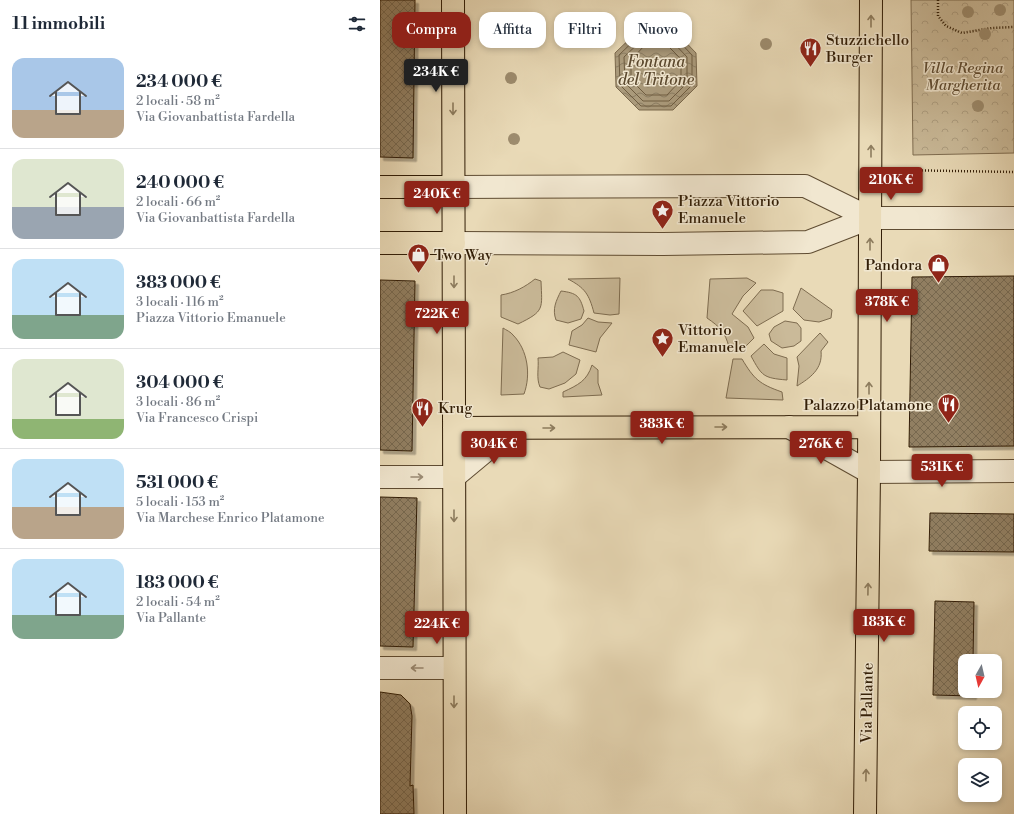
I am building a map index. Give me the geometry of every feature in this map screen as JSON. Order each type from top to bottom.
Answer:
[{"type":"main road","points":[[453,0],[455,814]]},
{"type":"main road","name":"Via Pallante","points":[[866,814],[871,0]]},
{"type":"main road","points":[[380,187],[454,186]]},
{"type":"main road","points":[[380,243],[454,243]]},
{"type":"main road","points":[[454,428],[869,427]]},
{"type":"street","points":[[454,186],[805,186],[870,218]]},
{"type":"street","points":[[454,243],[663,244],[808,242],[870,218],[1014,218]]},
{"type":"street","points":[[788,427],[869,472],[1014,471]]},
{"type":"street","points":[[380,476],[454,477],[513,428]]},
{"type":"street","points":[[380,668],[454,668]]},
{"type":"path","points":[[938,0],[938,16],[946,26],[962,33],[992,28],[1014,27]]},
{"type":"path","points":[[870,171],[1014,172]]},
{"type":"green space","name":"Villa Regina Margherita","points":[[911,0],[1014,0],[1014,153],[913,155]]},
{"type":"green space","points":[[620,278],[619,314],[610,315],[594,313],[586,292],[579,285],[568,279]]},
{"type":"green space","points":[[747,278],[756,283],[743,296],[732,314],[748,327],[754,338],[745,347],[729,347],[726,337],[721,330],[707,318],[710,279]]},
{"type":"green space","points":[[535,279],[541,281],[542,298],[540,308],[537,312],[527,320],[518,324],[501,317],[501,295],[519,289]]},
{"type":"green space","points":[[801,288],[832,310],[831,318],[819,322],[804,320],[793,309]]},
{"type":"green space","points":[[761,290],[773,290],[783,293],[783,311],[757,326],[743,311]]},
{"type":"green space","points":[[561,291],[577,296],[584,311],[581,319],[568,323],[556,320],[556,302]]},
{"type":"green space","points":[[588,318],[598,322],[612,323],[600,338],[596,352],[569,345],[572,331],[582,325]]},
{"type":"green space","points":[[785,321],[797,323],[801,328],[801,341],[794,346],[782,348],[771,341],[769,334],[774,327]]},
{"type":"green space","points":[[503,328],[511,333],[518,341],[525,355],[528,371],[524,394],[501,395]]},
{"type":"green space","points":[[820,333],[828,342],[821,351],[818,368],[807,380],[797,386],[799,366],[797,357]]},
{"type":"green space","points":[[764,344],[774,354],[787,358],[787,380],[768,377],[758,368],[751,356]]},
{"type":"green space","points":[[563,352],[580,360],[576,374],[565,383],[549,389],[540,387],[538,377],[538,358],[553,357]]},
{"type":"green space","points":[[733,359],[742,359],[758,380],[782,392],[783,400],[726,398]]},
{"type":"green space","points":[[592,365],[598,370],[598,383],[602,395],[563,397],[563,392],[585,379]]},
{"type":"water","name":"Fontana del Tritone","points":[[624,44],[624,48],[691,48],[696,53],[697,86],[673,110],[639,110],[616,87],[615,53]]},
{"type":"building","points":[[380,0],[415,0],[415,12],[392,12],[392,48],[414,48],[413,158],[380,157]]},
{"type":"building","points":[[1014,276],[1014,446],[909,447],[912,277]]},
{"type":"building","points":[[380,280],[415,281],[412,451],[380,450]]},
{"type":"building","points":[[380,497],[417,498],[413,647],[380,646]]},
{"type":"building","points":[[930,513],[1014,514],[1014,552],[929,551]]},
{"type":"building","points":[[935,601],[974,602],[973,654],[958,654],[958,696],[933,695]]},
{"type":"building","points":[[380,692],[401,695],[410,704],[412,716],[410,786],[413,785],[414,814],[380,814]]},
{"type":"place","name":"Stuzzichello Burger","points":[[811,68]]},
{"type":"place","name":"Piazza Vittorio Emanuele","points":[[662,230]]},
{"type":"place","name":"Two Way","points":[[418,274]]},
{"type":"place","name":"Pandora","points":[[938,284]]},
{"type":"place","name":"Vittorio Emanuele","points":[[663,358]]},
{"type":"place","name":"Palazzo Platamone","points":[[948,424]]},
{"type":"place","name":"Krug","points":[[423,428]]}]
